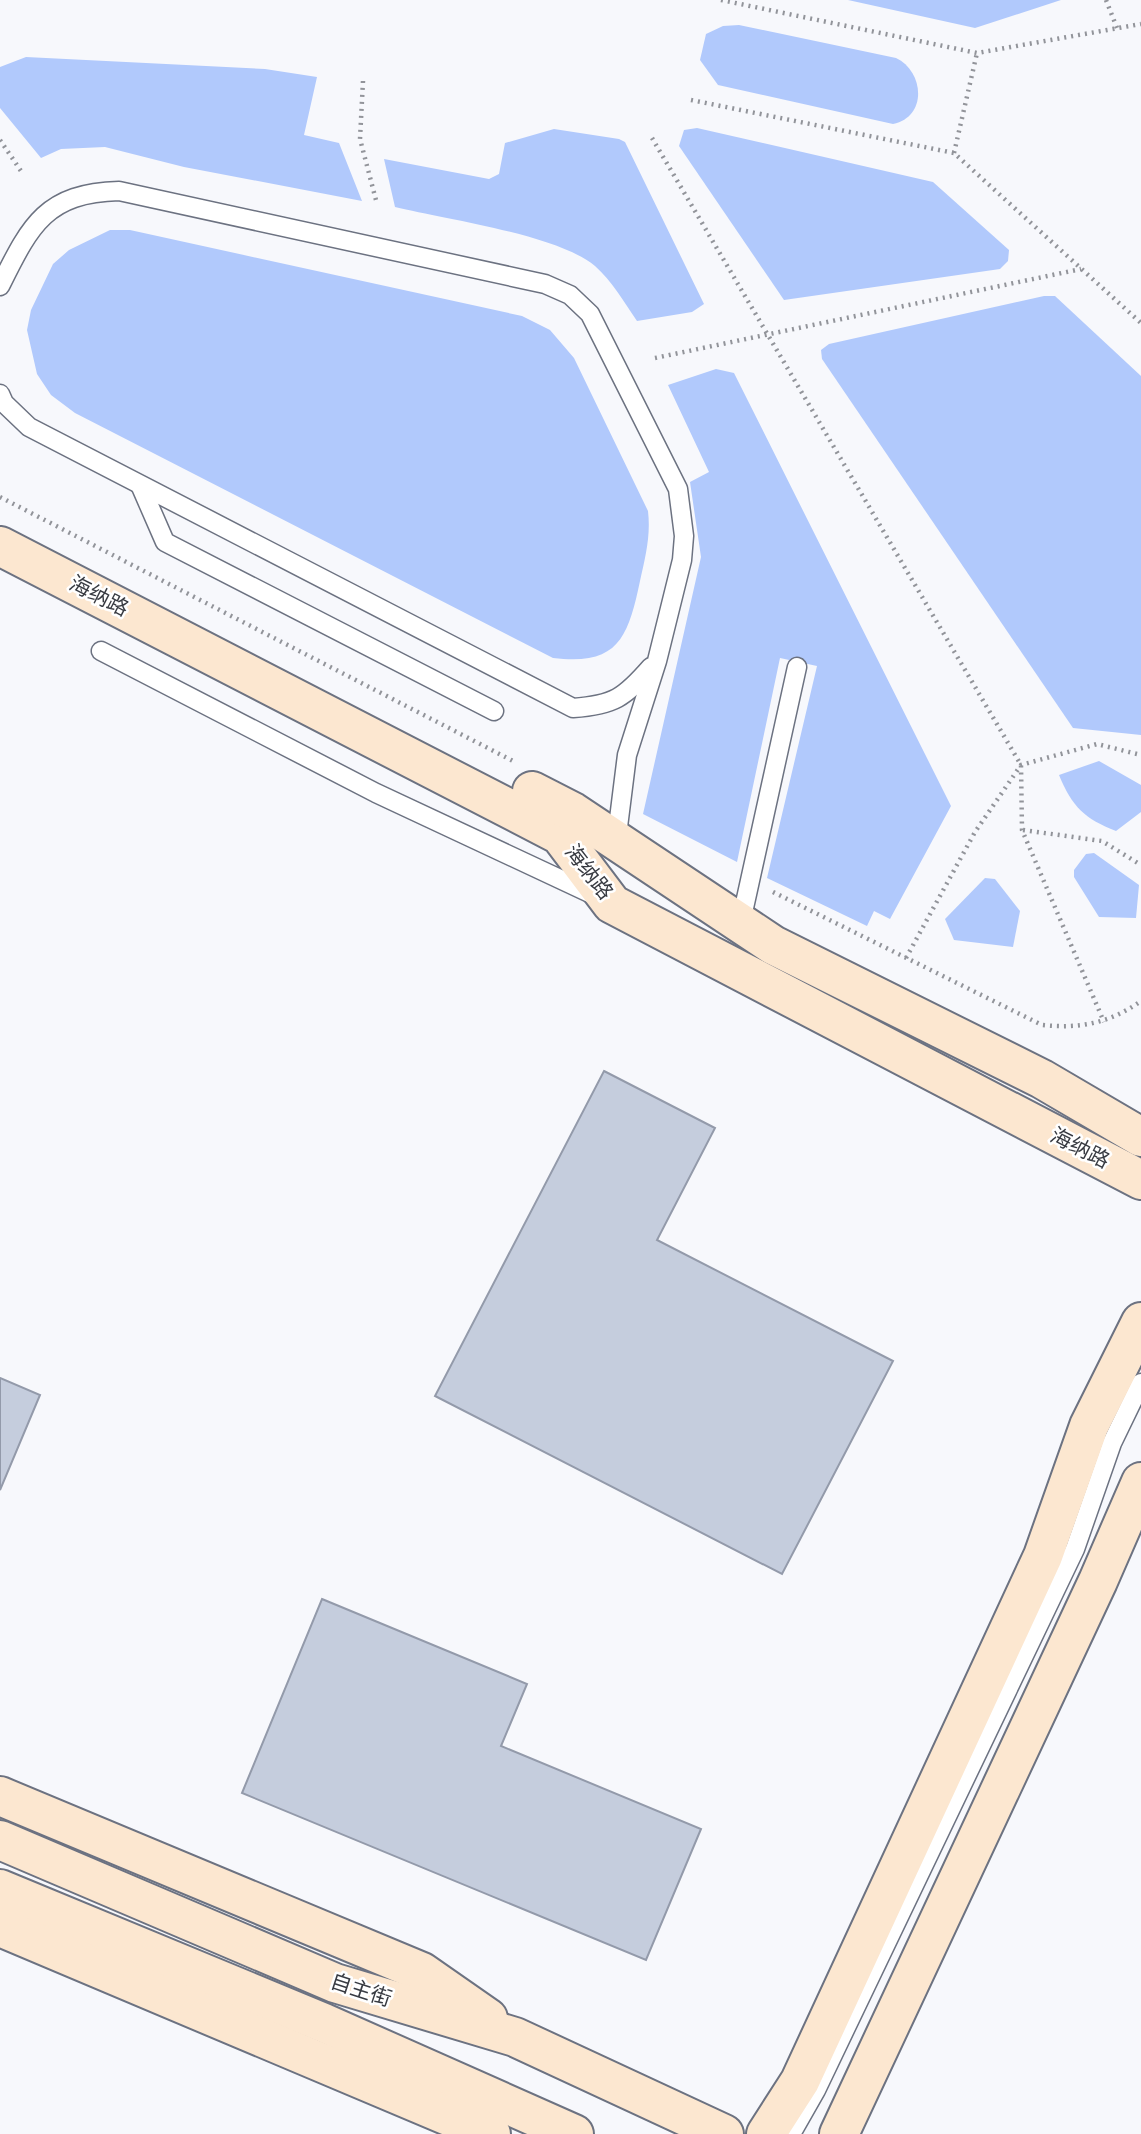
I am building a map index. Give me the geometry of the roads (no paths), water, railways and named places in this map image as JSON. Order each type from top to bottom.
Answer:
[{"type":"main road","name":"海纳路","points":[[0,520],[42,538],[573,812],[740,926],[1042,1079],[1141,1137]]},
{"type":"main road","name":"海纳路","points":[[0,546],[560,835],[612,904],[1141,1180]]},
{"type":"main road","points":[[766,2134],[800,2081],[1043,1556],[1089,1426],[1141,1322]]},
{"type":"main road","points":[[839,2134],[1093,1594],[1141,1482]]},
{"type":"main road","points":[[0,1796],[422,1972],[515,2037]]},
{"type":"main road","name":"自主街","points":[[0,1840],[335,1983],[515,2037],[724,2134]]},
{"type":"main road","name":"自主街","points":[[0,1889],[324,2023],[575,2134]]},
{"type":"main road","points":[[0,1927],[485,2132]]},
{"type":"main road","points":[[324,2023],[485,2132]]},
{"type":"lane","points":[[0,286],[37,222],[60,202],[88,192],[119,191],[545,284],[570,295],[590,314],[678,489],[683,513],[682,560],[657,661],[627,755],[616,843]]},
{"type":"lane","points":[[0,394],[4,403],[29,427],[573,708],[602,705],[626,695],[657,661]]},
{"type":"lane","points":[[141,487],[165,542],[494,710]]},
{"type":"lane","points":[[101,651],[376,793],[612,904]]},
{"type":"lane","points":[[740,926],[797,667]]},
{"type":"lane","points":[[791,2134],[816,2090],[1075,1549],[1112,1443],[1141,1383]]}]
